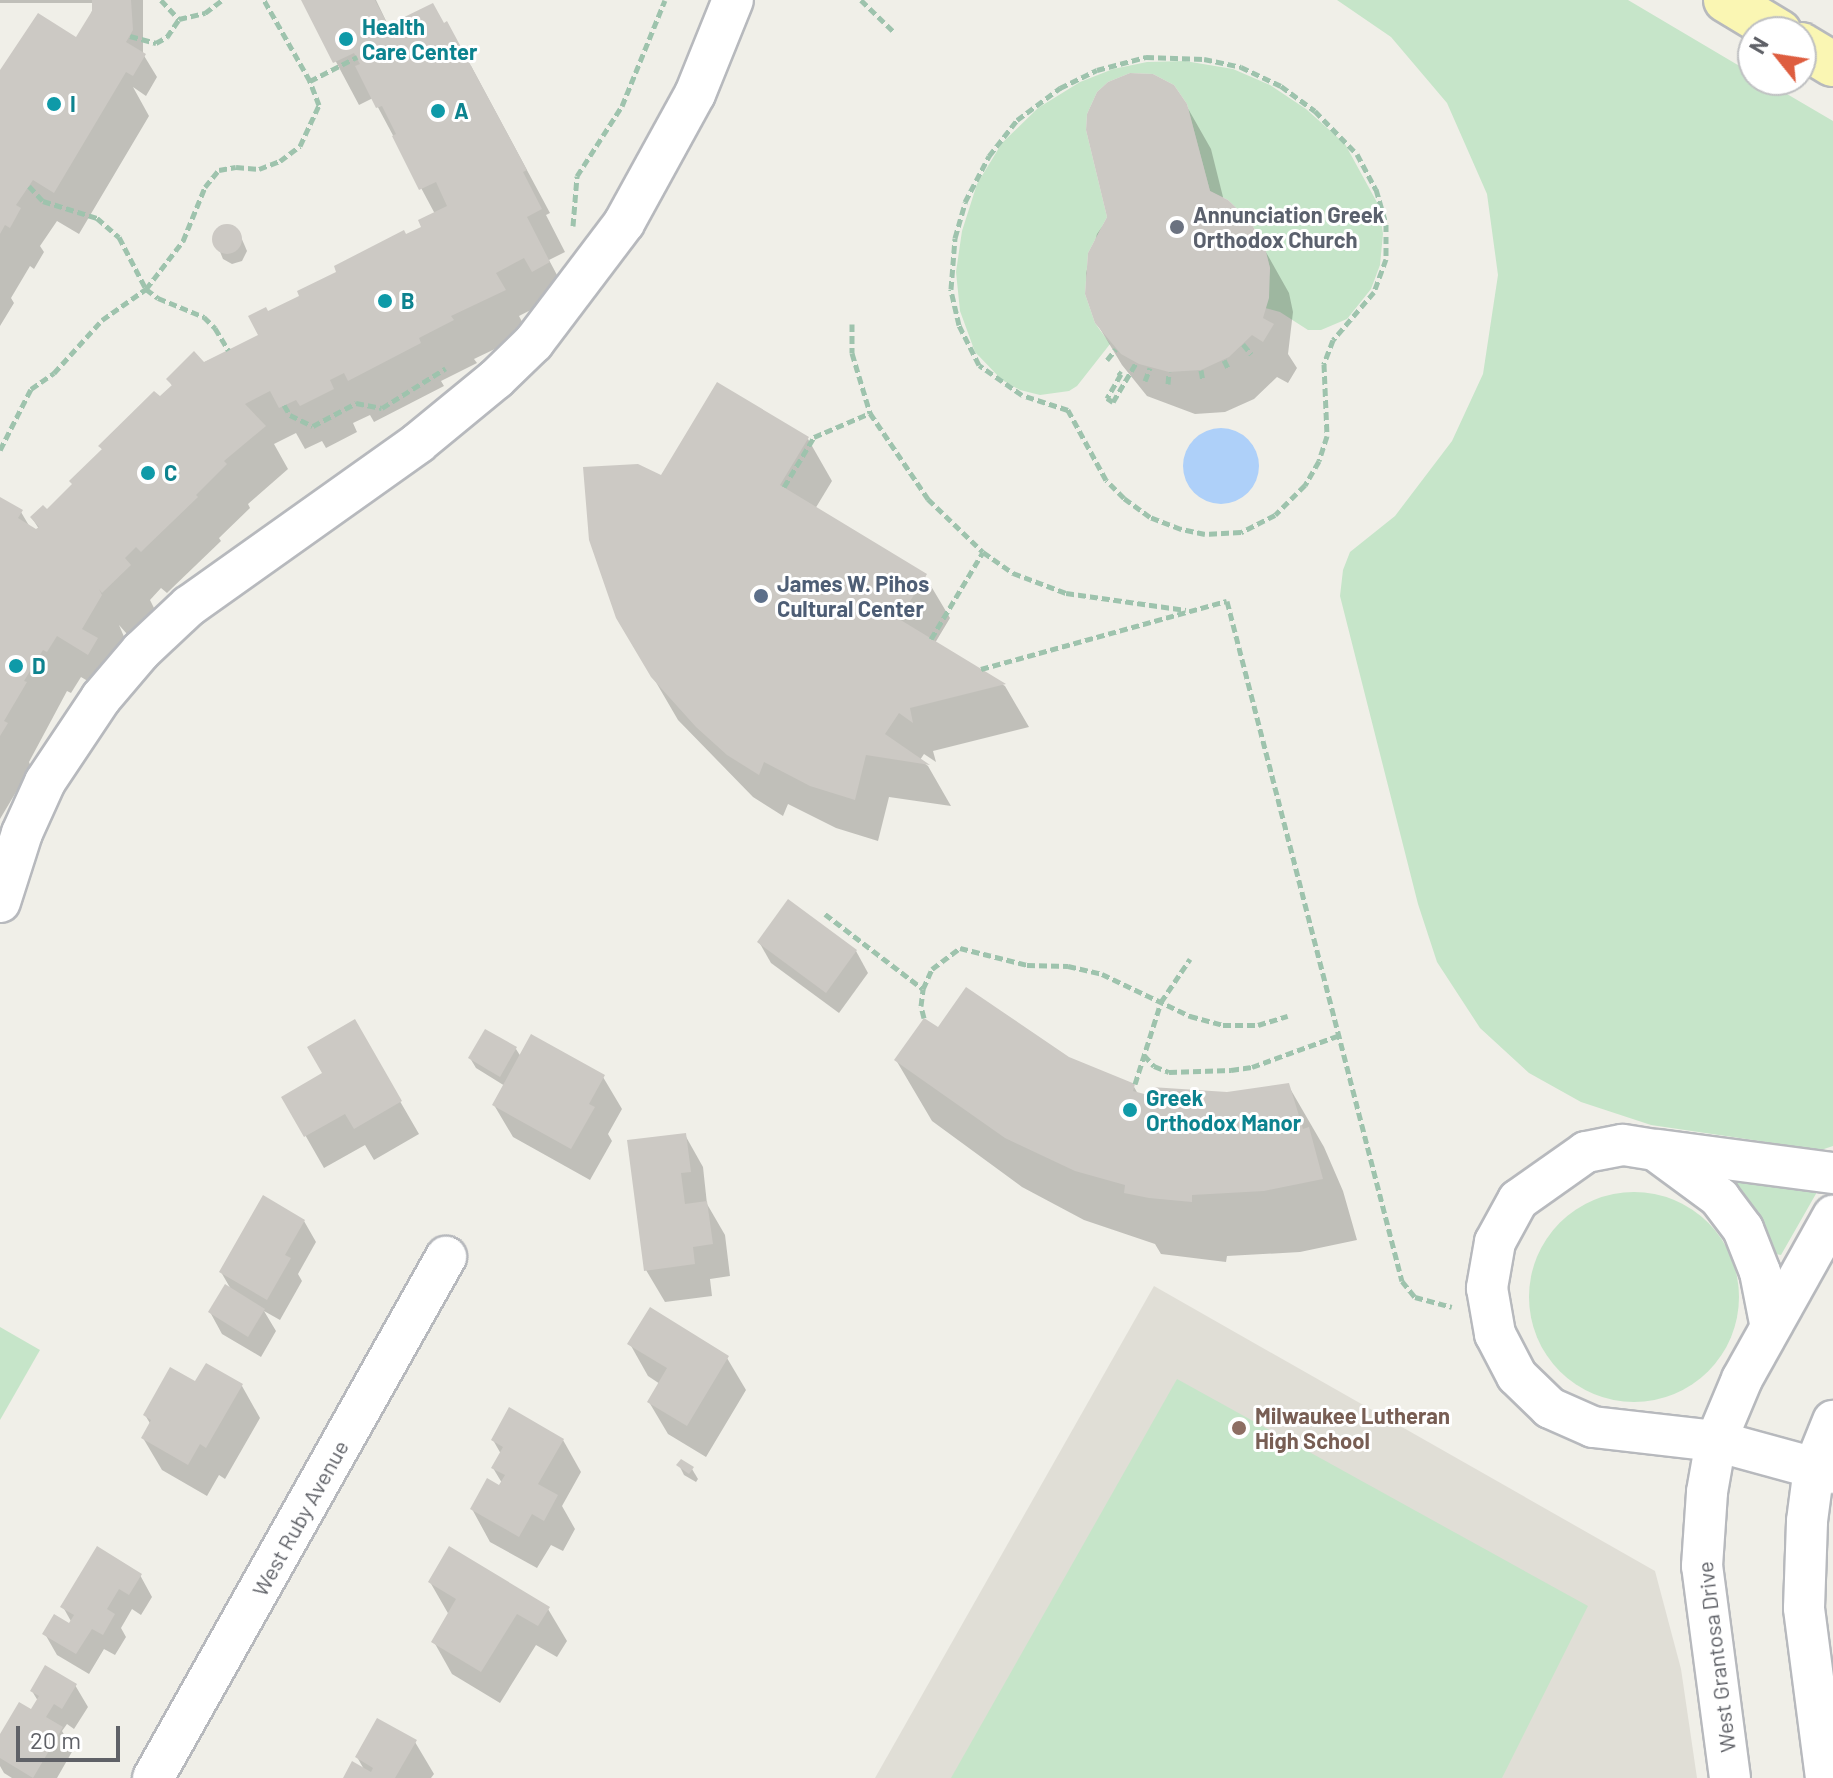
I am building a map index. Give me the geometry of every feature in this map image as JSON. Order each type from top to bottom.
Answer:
[{"type":"main road","points":[[1726,0],[1752,16]]},
{"type":"street","points":[[0,902],[22,833],[45,782],[101,698],[141,651],[189,606],[418,443],[496,379],[534,342],[624,223],[695,94],[733,0]]},
{"type":"street","points":[[1824,1470],[1716,1441],[1593,1427],[1550,1408],[1517,1376],[1495,1334],[1487,1288],[1495,1242],[1518,1200],[1586,1152],[1622,1145],[1833,1173]]},
{"type":"street","points":[[1655,1150],[1720,1198],[1743,1229],[1760,1272],[1770,1323]]},
{"type":"street","name":"West Grantosa Drive","points":[[1730,1778],[1702,1566],[1707,1492],[1716,1441],[1770,1323],[1833,1216]]},
{"type":"street","name":"West Ruby Avenue","points":[[153,1778],[446,1257]]},
{"type":"street","points":[[1826,1778],[1804,1608],[1807,1521],[1824,1470],[1833,1421]]},
{"type":"path","points":[[161,0],[179,19]]},
{"type":"path","points":[[179,19],[205,13],[222,0]]},
{"type":"path","points":[[0,450],[31,389],[54,373],[102,320],[146,289],[183,241],[205,187],[219,170],[259,169],[280,161],[300,146],[319,105],[310,81],[264,0]]},
{"type":"path","points":[[568,235],[573,225],[577,176],[622,106],[665,0]]},
{"type":"path","points":[[861,0],[895,33]]},
{"type":"path","points":[[130,36],[156,43],[175,29],[179,19]]},
{"type":"path","points":[[310,81],[357,57]]},
{"type":"path","points":[[1146,57],[1204,59],[1241,67],[1281,86],[1315,111],[1357,154],[1376,189],[1386,224],[1386,259],[1374,292],[1333,340],[1324,364],[1327,436],[1319,461],[1305,485],[1275,515],[1241,532],[1205,534],[1150,517],[1106,480],[1068,410],[1022,395],[979,365],[959,325],[951,289],[955,238],[965,202],[989,156],[1017,120],[1060,88],[1097,70],[1146,57]]},
{"type":"path","points":[[29,186],[43,201],[97,218],[119,237],[146,289],[158,298],[204,317],[215,328],[228,350]]},
{"type":"path","points":[[852,324],[852,353],[870,413],[928,499],[983,552],[1013,573],[1066,593],[1191,611]]},
{"type":"path","points":[[1243,344],[1251,354]]},
{"type":"path","points":[[1107,360],[1116,349]]},
{"type":"path","points":[[1224,360],[1229,370]]},
{"type":"path","points":[[1118,372],[1121,374],[1107,398],[1113,402],[1136,363]]},
{"type":"path","points":[[284,405],[290,415],[313,426],[356,403],[382,408],[455,364]]},
{"type":"path","points":[[1145,381],[1150,368]]},
{"type":"path","points":[[1201,370],[1203,381]]},
{"type":"path","points":[[1168,384],[1169,372]]},
{"type":"path","points":[[784,487],[814,437],[870,413]]},
{"type":"path","points":[[931,639],[983,552]]},
{"type":"path","points":[[981,669],[1227,601],[1402,1281],[1415,1297],[1492,1317]]},
{"type":"path","points":[[825,914],[923,989]]},
{"type":"path","points":[[924,1018],[921,1006],[923,989],[932,969],[960,948],[1027,965],[1068,966],[1102,974],[1161,1002],[1223,1025],[1258,1025],[1288,1016]]},
{"type":"path","points":[[1135,1084],[1161,1002],[1190,959]]},
{"type":"path","points":[[1144,1055],[1154,1066],[1169,1072],[1231,1070],[1252,1067],[1340,1035]]},
{"type":"shaded area","name":"Milwaukee Lutheran High School","points":[[1154,1286],[1655,1571],[1681,1669],[1697,1778],[875,1778]]},
{"type":"green space","points":[[1337,0],[1628,0],[1737,65],[1737,96],[1790,96],[1833,121],[1833,1146],[1821,1150],[1651,1125],[1581,1102],[1529,1073],[1480,1028],[1437,962],[1418,904],[1340,596],[1343,570],[1350,552],[1395,516],[1452,441],[1483,374],[1498,275],[1487,194],[1447,103],[1391,37]]},
{"type":"green space","points":[[1185,61],[1233,69],[1270,85],[1306,109],[1345,144],[1379,206],[1383,234],[1380,265],[1371,289],[1347,319],[1321,330],[1308,330],[1280,312],[1265,308],[1270,268],[1265,248],[1250,221],[1228,200],[1210,191],[1187,104],[1174,85],[1153,74],[1130,73],[1108,82],[1097,92],[1087,114],[1086,130],[1107,217],[1088,253],[1085,294],[1095,323],[1110,344],[1077,386],[1069,391],[1040,395],[1020,390],[1002,380],[975,352],[960,311],[956,272],[962,231],[977,184],[1002,143],[1038,108],[1080,82],[1113,69],[1147,62]]},
{"type":"green space","points":[[1725,1177],[1815,1189],[1817,1192],[1781,1255],[1775,1254],[1759,1218]]},
{"type":"green space","points":[[1634,1192],[1674,1200],[1693,1209],[1709,1222],[1722,1238],[1731,1257],[1739,1297],[1731,1337],[1722,1356],[1709,1372],[1693,1385],[1674,1394],[1634,1402],[1594,1394],[1575,1385],[1559,1372],[1546,1356],[1537,1337],[1529,1297],[1537,1257],[1546,1238],[1559,1222],[1575,1209],[1594,1200]]},
{"type":"green space","points":[[0,1327],[40,1350],[0,1420]]},
{"type":"green space","name":"Milwaukee Lutheran High School","points":[[1177,1379],[1588,1606],[1502,1778],[951,1778]]},
{"type":"water","points":[[1221,428],[1236,431],[1248,439],[1256,451],[1259,466],[1256,481],[1248,493],[1236,501],[1221,504],[1206,501],[1194,493],[1186,481],[1183,466],[1186,451],[1194,439],[1206,431]]},
{"type":"building","name":"I","points":[[92,0],[131,0],[133,30],[126,42],[146,54],[133,76],[126,72],[54,193],[33,180],[16,205],[21,208],[10,228],[5,225],[0,234],[0,70],[38,13],[76,37],[92,11]]},
{"type":"building","points":[[301,0],[375,0],[388,25],[433,3],[444,23],[447,21],[527,170],[523,172],[542,209],[527,217],[550,262],[532,272],[524,258],[496,273],[506,290],[451,316],[454,320],[419,338],[421,343],[348,381],[344,373],[330,380],[334,389],[300,406],[296,400],[279,408],[270,391],[245,404],[266,426],[224,461],[227,464],[196,495],[198,497],[141,552],[136,547],[125,558],[131,565],[102,593],[99,589],[102,595],[82,629],[98,638],[88,655],[57,636],[47,652],[43,650],[4,721],[8,723],[0,736],[0,497],[23,510],[18,518],[36,529],[39,527],[30,517],[43,505],[47,509],[72,484],[69,481],[102,449],[98,446],[154,391],[160,396],[172,385],[166,379],[194,351],[204,362],[258,335],[248,316],[266,307],[268,311],[299,296],[297,291],[336,272],[334,266],[404,230],[406,234],[421,227],[418,220],[447,206],[436,182],[419,190],[392,136],[396,134],[382,106],[376,108],[355,66],[360,64],[354,53],[333,63]]},
{"type":"building","name":"Annunciation Greek Orthodox Church","points":[[1130,73],[1153,74],[1174,85],[1187,104],[1210,191],[1228,200],[1250,221],[1265,248],[1270,268],[1269,298],[1263,318],[1274,324],[1263,342],[1252,335],[1229,357],[1201,370],[1169,372],[1139,364],[1121,354],[1095,323],[1085,294],[1088,253],[1107,217],[1086,130],[1087,114],[1097,92],[1108,82]]},
{"type":"building","points":[[227,224],[238,228],[242,239],[238,250],[227,254],[216,250],[212,239],[216,228]]},
{"type":"building","name":"James W. Pihos Cultural Center","points":[[717,382],[809,437],[780,485],[927,574],[899,619],[1006,684],[910,708],[913,723],[899,713],[885,734],[930,765],[866,755],[855,800],[810,786],[764,762],[759,775],[727,755],[696,727],[651,677],[616,618],[589,540],[583,467],[638,464],[661,475]]},
{"type":"building","points":[[788,899],[857,950],[826,993],[757,942]]},
{"type":"building","name":"Greek Orthodox Manor","points":[[966,987],[1069,1057],[1135,1084],[1133,1091],[1148,1095],[1151,1087],[1227,1092],[1289,1083],[1303,1129],[1309,1127],[1323,1179],[1264,1191],[1192,1195],[1192,1202],[1149,1198],[1124,1193],[1125,1185],[1075,1171],[1005,1138],[894,1060],[924,1018],[938,1027]]},
{"type":"building","points":[[355,1019],[402,1101],[354,1129],[345,1114],[304,1137],[281,1097],[322,1073],[307,1047]]},
{"type":"building","points":[[485,1029],[517,1047],[500,1077],[468,1058]]},
{"type":"building","points":[[531,1034],[605,1075],[589,1104],[595,1107],[571,1149],[492,1105]]},
{"type":"building","points":[[686,1133],[691,1172],[681,1173],[685,1204],[707,1201],[713,1244],[693,1247],[695,1264],[644,1271],[627,1140]]},
{"type":"building","points":[[263,1195],[305,1220],[285,1255],[291,1258],[267,1300],[219,1272]]},
{"type":"building","points":[[225,1284],[265,1309],[248,1337],[208,1312]]},
{"type":"building","points":[[650,1307],[729,1356],[687,1426],[647,1402],[667,1368],[627,1344]]},
{"type":"building","points":[[206,1363],[243,1384],[206,1448],[200,1444],[188,1465],[141,1438],[151,1420],[143,1415],[170,1367],[195,1381]]},
{"type":"building","points":[[509,1407],[564,1439],[538,1484],[558,1495],[544,1521],[532,1514],[519,1537],[470,1509],[487,1478],[499,1485],[505,1475],[491,1468],[503,1447],[491,1440]]},
{"type":"building","points":[[681,1459],[694,1467],[689,1474],[676,1465]]},
{"type":"building","points":[[97,1546],[142,1574],[129,1595],[119,1589],[107,1609],[115,1614],[103,1635],[92,1629],[76,1654],[42,1634],[54,1614],[69,1623],[74,1615],[60,1607]]},
{"type":"building","points":[[449,1546],[550,1607],[538,1626],[517,1614],[481,1672],[431,1642],[456,1599],[428,1582]]},
{"type":"building","points":[[45,1665],[77,1684],[62,1709],[54,1704],[46,1717],[63,1727],[33,1778],[0,1758],[0,1734],[19,1702],[31,1709],[39,1696],[30,1691]]},
{"type":"building","points":[[377,1718],[417,1740],[395,1778],[343,1778],[352,1761],[371,1772],[373,1768],[355,1757]]},
{"type":"place","name":"Health Care Center","points":[[346,39]]},
{"type":"place","name":"I","points":[[54,104]]},
{"type":"place","name":"A","points":[[438,111]]},
{"type":"place","name":"Annunciation Greek Orthodox Church","points":[[1177,227]]},
{"type":"place","name":"B","points":[[385,301]]},
{"type":"place","name":"C","points":[[148,473]]},
{"type":"place","name":"James W. Pihos Cultural Center","points":[[761,596]]},
{"type":"place","name":"D","points":[[16,666]]},
{"type":"place","name":"Greek Orthodox Manor","points":[[1130,1110]]},
{"type":"place","name":"Milwaukee Lutheran High School","points":[[1239,1428]]}]
